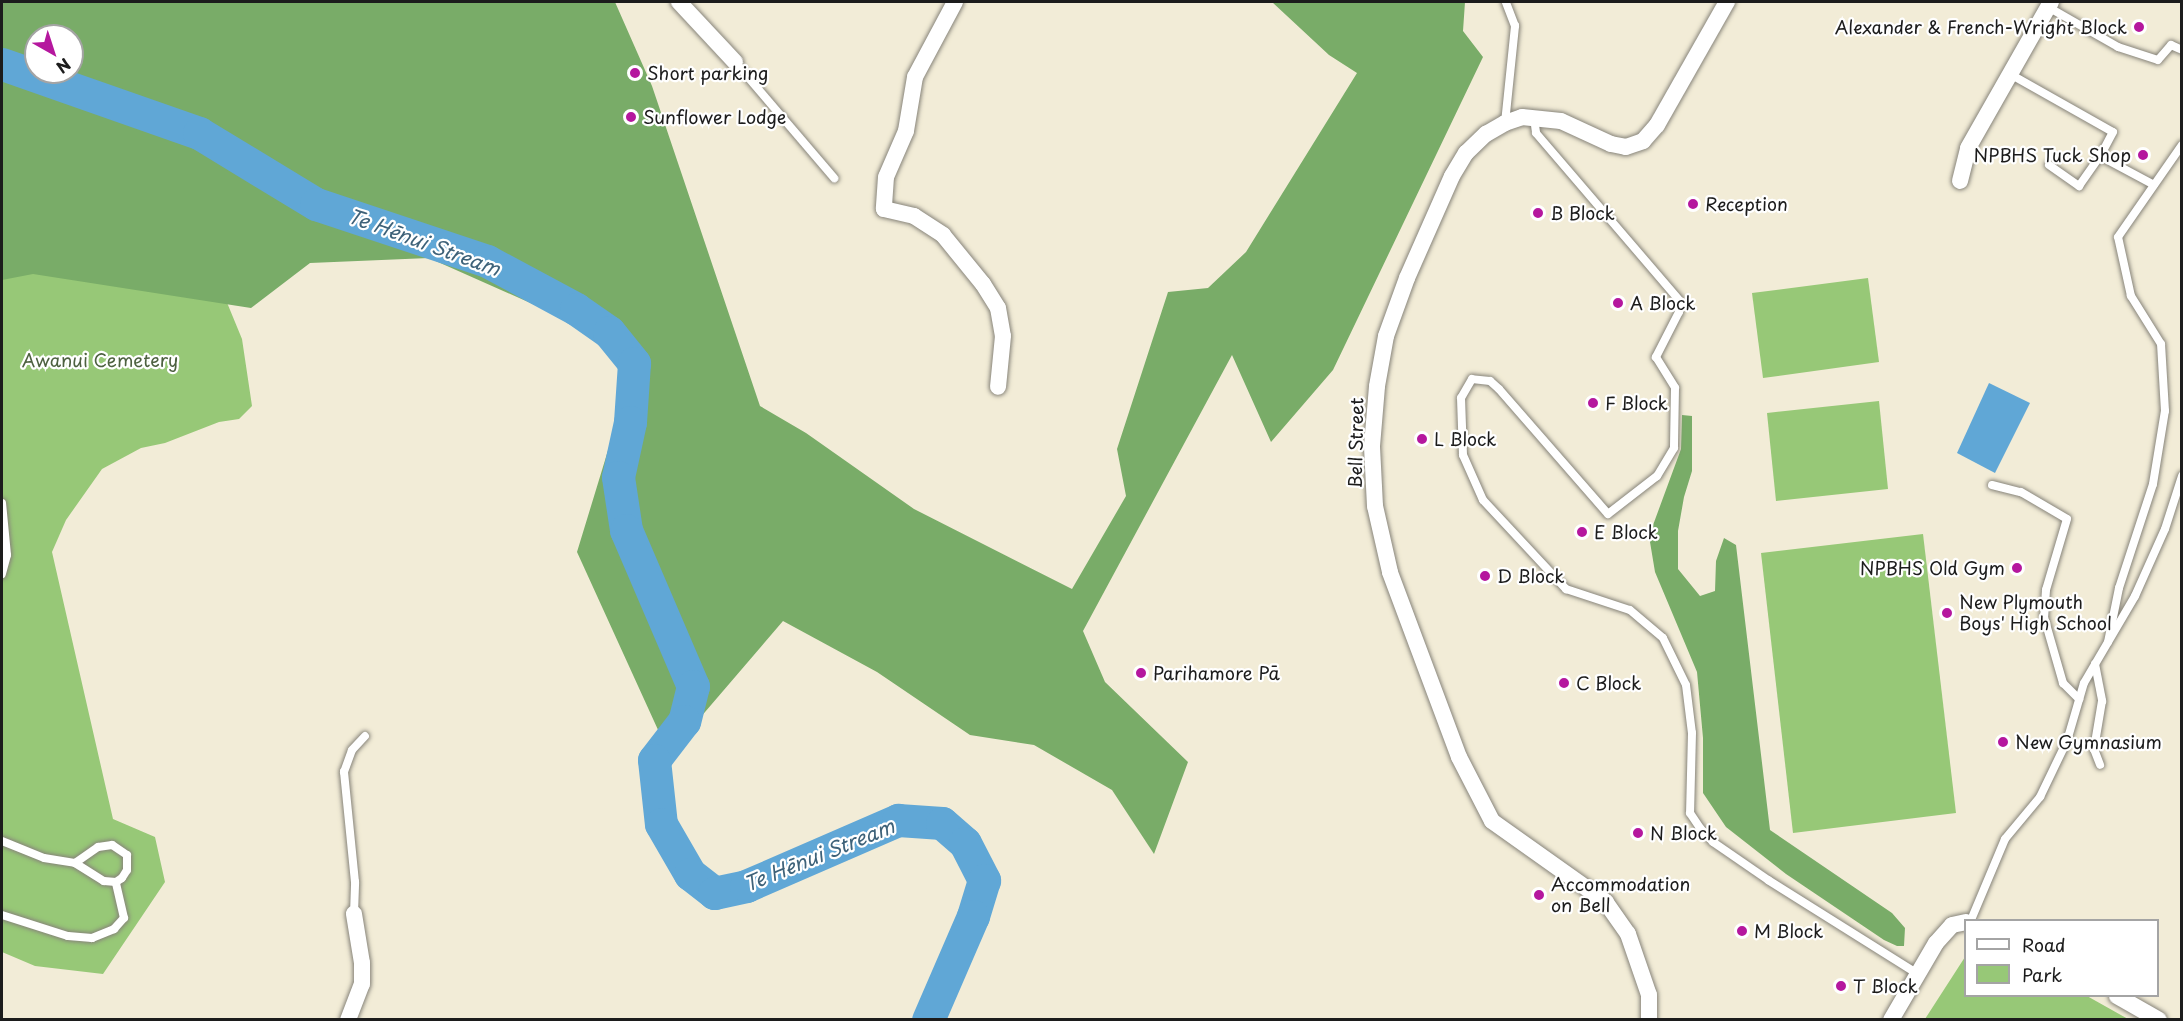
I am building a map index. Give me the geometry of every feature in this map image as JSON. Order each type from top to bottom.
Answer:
[{"type":"street","points":[[679,2],[735,62]]},
{"type":"street","points":[[955,2],[915,77],[906,130],[886,177],[884,209],[914,216],[942,235],[983,284],[998,308],[1003,336],[998,387]]},
{"type":"street","name":"Bell Street","points":[[1649,1020],[1649,995],[1628,934],[1606,902],[1492,821],[1459,757],[1389,572],[1375,506],[1372,446],[1377,386],[1386,336],[1407,279],[1452,176],[1466,153],[1486,134],[1505,123],[1533,117],[1561,121],[1611,144],[1626,147],[1643,141],[1657,125],[1727,2]]},
{"type":"street","points":[[1960,181],[1968,148],[2049,4]]},
{"type":"street","points":[[348,1020],[362,984],[362,963],[354,914]]},
{"type":"street","points":[[1891,1020],[1935,943],[1952,926],[1964,922]]},
{"type":"street","points":[[2119,997],[2159,1020]]},
{"type":"lane","points":[[1505,123],[1515,26],[1506,2]]},
{"type":"lane","points":[[2049,4],[2118,47],[2158,60],[2171,45],[2181,50]]},
{"type":"lane","points":[[735,62],[834,178]]},
{"type":"lane","points":[[2010,74],[2113,132],[2079,186],[2049,165]]},
{"type":"lane","points":[[1533,117],[1536,134],[1680,301],[1679,312],[1656,357],[1674,388],[1674,448],[1657,476],[1608,514],[1499,389],[1490,381],[1472,379],[1461,399],[1463,455],[1483,500],[1566,589],[1630,610],[1663,638],[1686,685],[1692,734],[1690,813],[1700,828],[1713,842],[1768,880],[1916,973]]},
{"type":"lane","points":[[2108,642],[2119,588],[2153,484],[2165,411],[2161,344],[2131,296],[2118,237],[2181,145]]},
{"type":"lane","points":[[2100,156],[2154,185]]},
{"type":"lane","points":[[1972,919],[2005,839],[2040,797],[2067,741],[2079,699],[2095,664],[2135,596],[2165,530],[2181,476]]},
{"type":"lane","points":[[1992,485],[2021,492],[2067,519],[2046,590],[2044,617],[2063,683],[2079,699]]},
{"type":"lane","points":[[2,503],[7,555],[2,574]]},
{"type":"lane","points":[[2095,664],[2102,700],[2094,749],[2100,765]]},
{"type":"lane","points":[[354,914],[355,882],[344,772],[352,750],[365,736]]},
{"type":"lane","points":[[2,841],[44,858],[75,863],[104,881],[116,882],[128,870],[127,855],[112,845],[98,847],[75,863]]},
{"type":"lane","points":[[2,915],[68,936],[92,938],[114,929],[124,918],[116,882]]},
{"type":"green space","points":[[2,2],[615,2],[652,86],[760,406],[806,433],[914,509],[1072,589],[1126,496],[1117,449],[1168,292],[1208,288],[1246,252],[1357,73],[1329,55],[1272,2],[1465,2],[1463,31],[1483,57],[1333,370],[1271,442],[1232,355],[1083,631],[1105,682],[1188,762],[1154,854],[1112,790],[1034,745],[970,735],[877,672],[783,621],[669,754],[577,552],[624,398],[620,366],[580,325],[429,258],[310,263],[251,308],[33,274],[2,280]]},
{"type":"green space","name":"Awanui Cemetery","points":[[2,237],[221,288],[242,339],[252,406],[239,419],[219,422],[165,443],[141,448],[102,469],[66,520],[52,552],[113,819],[155,837],[165,882],[103,974],[35,966],[2,952]]},
{"type":"green space","points":[[1868,278],[1879,362],[1763,378],[1752,293]]},
{"type":"green space","points":[[1879,401],[1888,489],[1776,501],[1767,413]]},
{"type":"green space","points":[[1682,415],[1692,416],[1692,471],[1684,497],[1678,531],[1678,569],[1700,596],[1715,591],[1716,561],[1724,538],[1736,545],[1770,830],[1892,913],[1905,928],[1904,946],[1897,946],[1884,940],[1786,874],[1726,827],[1703,793],[1703,738],[1697,672],[1655,572],[1649,536],[1681,449]]},
{"type":"green space","points":[[1923,534],[1956,813],[1793,833],[1761,553]]},
{"type":"green space","points":[[1964,959],[1964,997],[2089,997],[2128,1019],[1925,1019]]},
{"type":"water","points":[[1989,383],[2030,403],[1995,473],[1957,453]]},
{"type":"waterway","name":"Te Hēnui Stream","points":[[2,64],[199,133],[316,204],[487,261],[576,309],[609,332],[634,363],[630,422],[618,477],[626,530],[693,686],[684,721],[654,760],[661,824],[690,874],[714,893],[746,886],[898,820],[942,823],[965,843],[984,880],[973,916],[928,1020]]},
{"type":"place","name":"Alexander & French-Wright Block","points":[[2139,27]]},
{"type":"place","name":"Short parking","points":[[635,73]]},
{"type":"place","name":"Sunflower Lodge","points":[[631,117]]},
{"type":"place","name":"NPBHS Tuck Shop","points":[[2143,155]]},
{"type":"place","name":"Reception","points":[[1693,204]]},
{"type":"place","name":"B Block","points":[[1538,213]]},
{"type":"place","name":"A Block","points":[[1618,303]]},
{"type":"place","name":"F Block","points":[[1593,403]]},
{"type":"place","name":"L Block","points":[[1422,439]]},
{"type":"place","name":"E Block","points":[[1582,532]]},
{"type":"place","name":"NPBHS Old Gym","points":[[2017,568]]},
{"type":"place","name":"D Block","points":[[1485,576]]},
{"type":"place","name":"New Plymouth Boys' High School","points":[[1947,613]]},
{"type":"place","name":"Parihamore Pā","points":[[1141,673]]},
{"type":"place","name":"C Block","points":[[1564,683]]},
{"type":"place","name":"New Gymnasium","points":[[2003,742]]},
{"type":"place","name":"N Block","points":[[1638,833]]},
{"type":"place","name":"Accommodation on Bell","points":[[1539,895]]},
{"type":"place","name":"M Block","points":[[1742,931]]},
{"type":"place","name":"T Block","points":[[1841,986]]}]
